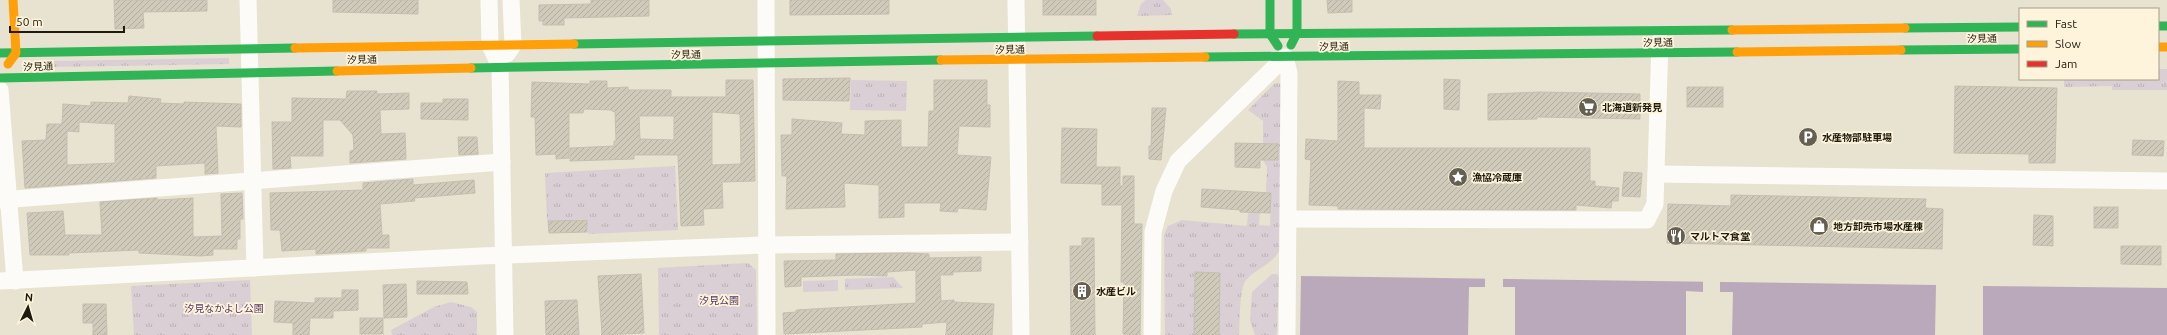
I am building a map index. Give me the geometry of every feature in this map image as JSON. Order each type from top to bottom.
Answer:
[{"type":"street","points":[[0,77],[16,53],[13,0]]},
{"type":"street","points":[[248,0],[251,181],[255,268]]},
{"type":"street","points":[[489,0],[490,45],[500,67],[505,335]]},
{"type":"street","points":[[500,67],[513,45],[511,0]]},
{"type":"street","points":[[766,0],[768,335]]},
{"type":"street","points":[[1016,0],[1021,335]]},
{"type":"street","points":[[1270,0],[1270,34],[1285,57],[1289,73],[1287,335]]},
{"type":"street","points":[[1152,335],[1153,232],[1164,191],[1178,161],[1285,57],[1297,33],[1297,0]]},
{"type":"street","name":"汐見通","points":[[0,53],[1297,33],[2019,27]]},
{"type":"street","points":[[1289,219],[1647,220],[1656,204],[1660,30]]},
{"type":"street","name":"汐見通","points":[[0,77],[1017,59],[2019,49]]},
{"type":"street","points":[[0,90],[8,281],[503,255],[767,245],[1020,242]]},
{"type":"street","points":[[4,200],[502,162]]},
{"type":"street","points":[[1656,174],[2167,180]]},
{"type":"green space","points":[[1146,0],[1163,0],[1171,9],[1172,15],[1137,16],[1141,4]]},
{"type":"green space","points":[[229,58],[229,64],[53,67],[53,61]]},
{"type":"green space","points":[[2159,69],[2167,69],[2167,90],[2112,90],[2112,86],[2064,87],[2064,80],[2159,80]]},
{"type":"green space","points":[[851,80],[907,81],[906,111],[850,110]]},
{"type":"green space","points":[[1279,83],[1282,87],[1280,249],[1274,258],[1250,276],[1244,284],[1241,298],[1239,335],[1165,335],[1164,235],[1168,226],[1182,220],[1247,226],[1248,213],[1260,213],[1259,225],[1270,226],[1271,193],[1266,192],[1267,167],[1263,160],[1263,121],[1248,110],[1274,84]]},
{"type":"green space","points":[[675,166],[678,230],[588,234],[587,219],[547,221],[545,173]]},
{"type":"green space","name":"汐見公園","points":[[748,263],[756,270],[757,335],[659,335],[658,268]]},
{"type":"green space","points":[[1272,274],[1277,274],[1279,277],[1277,332],[1276,335],[1255,335],[1250,320],[1252,292]]},
{"type":"green space","points":[[893,277],[903,288],[845,290],[845,279]]},
{"type":"green space","name":"汐見なかよし公園","points":[[250,280],[252,335],[134,335],[131,286]]},
{"type":"green space","points":[[838,280],[838,291],[803,292],[803,281]]},
{"type":"green space","points":[[451,302],[471,307],[477,312],[477,335],[392,335],[391,330],[434,307]]},
{"type":"shaded area","points":[[1301,276],[1936,285],[1935,335],[1300,335]]},
{"type":"shaded area","points":[[1983,286],[2167,288],[2167,335],[1983,335]]},
{"type":"pier","points":[[1485,277],[1503,277],[1503,287],[1515,287],[1515,335],[1468,335],[1469,287],[1485,287]]},
{"type":"pier","points":[[1703,280],[1720,280],[1720,292],[1733,292],[1732,335],[1686,335],[1686,291],[1703,292]]},
{"type":"building","points":[[114,0],[207,0],[207,11],[143,12],[144,28],[115,29]]},
{"type":"building","points":[[333,0],[418,0],[418,14],[333,12]]},
{"type":"building","points":[[591,0],[649,0],[649,16],[564,18],[564,25],[543,25],[543,21],[539,21],[539,5],[591,4]]},
{"type":"building","points":[[790,0],[889,0],[889,14],[790,15]]},
{"type":"building","points":[[1043,0],[1096,0],[1096,15],[1043,15]]},
{"type":"building","points":[[1327,0],[1352,0],[1352,12],[1328,13]]},
{"type":"building","points":[[850,78],[849,101],[783,100],[783,79]]},
{"type":"building","points":[[1444,79],[1460,80],[1459,110],[1444,109]]},
{"type":"building","points":[[726,80],[753,80],[755,181],[722,182],[723,208],[703,209],[704,225],[681,226],[678,155],[634,155],[634,159],[570,161],[570,148],[614,146],[614,141],[616,141],[615,112],[612,110],[584,109],[583,113],[569,113],[569,158],[556,159],[556,154],[536,155],[535,117],[531,117],[532,82],[590,84],[590,81],[607,81],[607,88],[628,87],[628,90],[671,90],[671,97],[726,97]],"holes":[[[712,112],[740,114],[741,164],[712,165]],[[639,116],[674,116],[674,140],[640,139]]]},
{"type":"building","points":[[934,80],[987,80],[987,105],[990,105],[990,127],[959,126],[957,155],[991,157],[986,210],[958,208],[957,212],[940,211],[941,203],[904,203],[904,217],[879,218],[879,185],[844,183],[845,207],[786,209],[787,176],[782,176],[781,135],[792,135],[792,119],[842,123],[841,134],[865,135],[865,121],[901,120],[901,147],[928,147],[929,111],[934,111]]},
{"type":"building","points":[[1338,81],[1359,82],[1359,95],[1381,95],[1380,109],[1364,108],[1364,148],[1590,148],[1590,181],[1595,181],[1595,186],[1619,188],[1618,201],[1612,201],[1611,208],[1576,205],[1576,210],[1338,209],[1338,206],[1309,205],[1311,160],[1305,159],[1306,139],[1338,141]]},
{"type":"building","points":[[1955,86],[2057,88],[2055,163],[2029,163],[2029,154],[1954,153]]},
{"type":"building","points":[[1687,87],[1723,87],[1723,107],[1687,107]]},
{"type":"building","points":[[347,91],[377,91],[377,94],[409,93],[409,109],[380,110],[381,134],[405,133],[406,159],[350,163],[350,151],[354,150],[353,135],[340,120],[323,120],[323,156],[290,156],[291,168],[273,169],[272,122],[292,122],[292,98],[346,99]]},
{"type":"building","points":[[1540,92],[1640,94],[1640,119],[1537,117],[1537,119],[1488,120],[1488,94]]},
{"type":"building","points":[[129,96],[161,99],[160,103],[184,104],[184,102],[241,104],[241,127],[216,126],[218,173],[205,174],[205,163],[156,166],[156,178],[25,188],[22,141],[46,140],[47,124],[62,124],[63,104],[91,106],[91,102],[128,103]],"holes":[[[79,122],[115,124],[115,163],[67,165],[67,131],[79,132]]]},
{"type":"building","points":[[443,99],[468,99],[468,120],[421,119],[421,103],[443,103]]},
{"type":"building","points":[[1152,108],[1166,108],[1161,160],[1149,159],[1149,146],[1151,146]]},
{"type":"building","points":[[1062,128],[1097,129],[1096,167],[1120,167],[1120,186],[1123,186],[1123,176],[1134,176],[1134,224],[1142,224],[1140,335],[1123,334],[1124,282],[1121,282],[1122,205],[1102,205],[1102,184],[1061,183]]},
{"type":"building","points":[[458,137],[477,137],[478,154],[459,155]]},
{"type":"building","points":[[2133,140],[2164,141],[2163,156],[2132,155]]},
{"type":"building","points":[[1235,143],[1278,144],[1278,160],[1260,160],[1260,168],[1235,167]]},
{"type":"building","points":[[1624,172],[1642,173],[1640,197],[1622,196]]},
{"type":"building","points":[[413,179],[413,185],[474,180],[475,193],[414,198],[415,201],[380,204],[382,235],[389,235],[389,248],[366,248],[366,251],[316,254],[316,249],[282,251],[280,230],[271,230],[270,193],[363,190],[363,183]]},
{"type":"building","points":[[1202,189],[1271,193],[1270,213],[1240,212],[1240,210],[1201,207]]},
{"type":"building","points":[[242,193],[243,219],[240,219],[240,239],[237,239],[237,249],[213,249],[213,255],[200,256],[139,253],[139,250],[69,253],[69,255],[30,255],[27,213],[63,211],[65,235],[102,235],[100,202],[157,198],[157,200],[193,198],[193,237],[222,236],[221,194]]},
{"type":"building","name":"地方卸売市場水産棟","points":[[1731,195],[1926,199],[1925,208],[1943,209],[1942,249],[1667,243],[1668,204],[1731,206]]},
{"type":"building","points":[[2094,207],[2118,207],[2118,228],[2094,228]]},
{"type":"building","points":[[2034,215],[2053,216],[2053,246],[2033,245]]},
{"type":"building","points":[[587,220],[587,232],[549,233],[548,221]]},
{"type":"building","name":"水産ビル","points":[[1082,238],[1094,238],[1095,335],[1071,335],[1070,246],[1082,246]]},
{"type":"building","points":[[2121,246],[2161,246],[2161,265],[2121,264]]},
{"type":"building","points":[[836,254],[929,254],[929,258],[981,257],[981,271],[953,272],[953,275],[940,275],[941,301],[954,300],[954,302],[994,304],[992,335],[946,335],[947,322],[922,324],[922,327],[784,334],[783,313],[796,312],[796,310],[916,303],[916,270],[887,272],[887,276],[855,275],[801,277],[801,286],[785,287],[784,261],[836,260]]},
{"type":"building","points":[[1195,272],[1220,273],[1219,335],[1194,335]]},
{"type":"building","points":[[641,274],[644,333],[602,335],[598,276]]},
{"type":"building","points":[[417,281],[467,282],[468,294],[417,294]]},
{"type":"building","points":[[406,284],[407,317],[384,318],[383,285]]},
{"type":"building","points":[[342,290],[358,290],[358,310],[333,311],[333,318],[310,318],[309,335],[293,335],[293,323],[274,322],[275,301],[315,303],[315,298],[342,298]]},
{"type":"building","points":[[577,300],[579,335],[546,335],[545,301]]},
{"type":"building","points":[[83,304],[106,304],[107,335],[93,335],[93,323],[83,323]]},
{"type":"building","points":[[360,318],[383,318],[383,334],[360,334]]},
{"type":"traffic: fast","points":[[1270,0],[1270,34],[1278,46]]},
{"type":"traffic: fast","points":[[1291,45],[1297,33],[1297,0]]},
{"type":"traffic: fast","points":[[2159,26],[2167,26]]},
{"type":"traffic: fast","points":[[1905,28],[2019,27]]},
{"type":"traffic: fast","points":[[1234,34],[1732,30]]},
{"type":"traffic: fast","points":[[574,44],[1097,36]]},
{"type":"traffic: fast","points":[[0,53],[295,48]]},
{"type":"traffic: fast","points":[[1901,50],[2019,49]]},
{"type":"traffic: fast","points":[[1205,57],[1737,52]]},
{"type":"traffic: fast","points":[[471,68],[941,60]]},
{"type":"traffic: fast","points":[[0,78],[337,71]]},
{"type":"traffic: slow","points":[[8,64],[16,53],[13,0]]},
{"type":"traffic: slow","points":[[1732,30],[1905,28]]},
{"type":"traffic: slow","points":[[295,48],[574,44]]},
{"type":"traffic: slow","points":[[2159,47],[2167,47]]},
{"type":"traffic: slow","points":[[1737,52],[1901,50]]},
{"type":"traffic: slow","points":[[941,60],[1205,57]]},
{"type":"traffic: slow","points":[[337,71],[471,68]]},
{"type":"traffic: jam","points":[[1097,36],[1234,34]]},
{"type":"place","name":"北海道新発見","points":[[1588,107]]},
{"type":"place","name":"水産物部駐車場","points":[[1808,137]]},
{"type":"place","name":"漁協冷蔵庫","points":[[1458,177]]},
{"type":"place","name":"地方卸売市場水産棟","points":[[1819,226]]},
{"type":"place","name":"マルトマ食堂","points":[[1676,236]]},
{"type":"place","name":"水産ビル","points":[[1082,291]]}]
